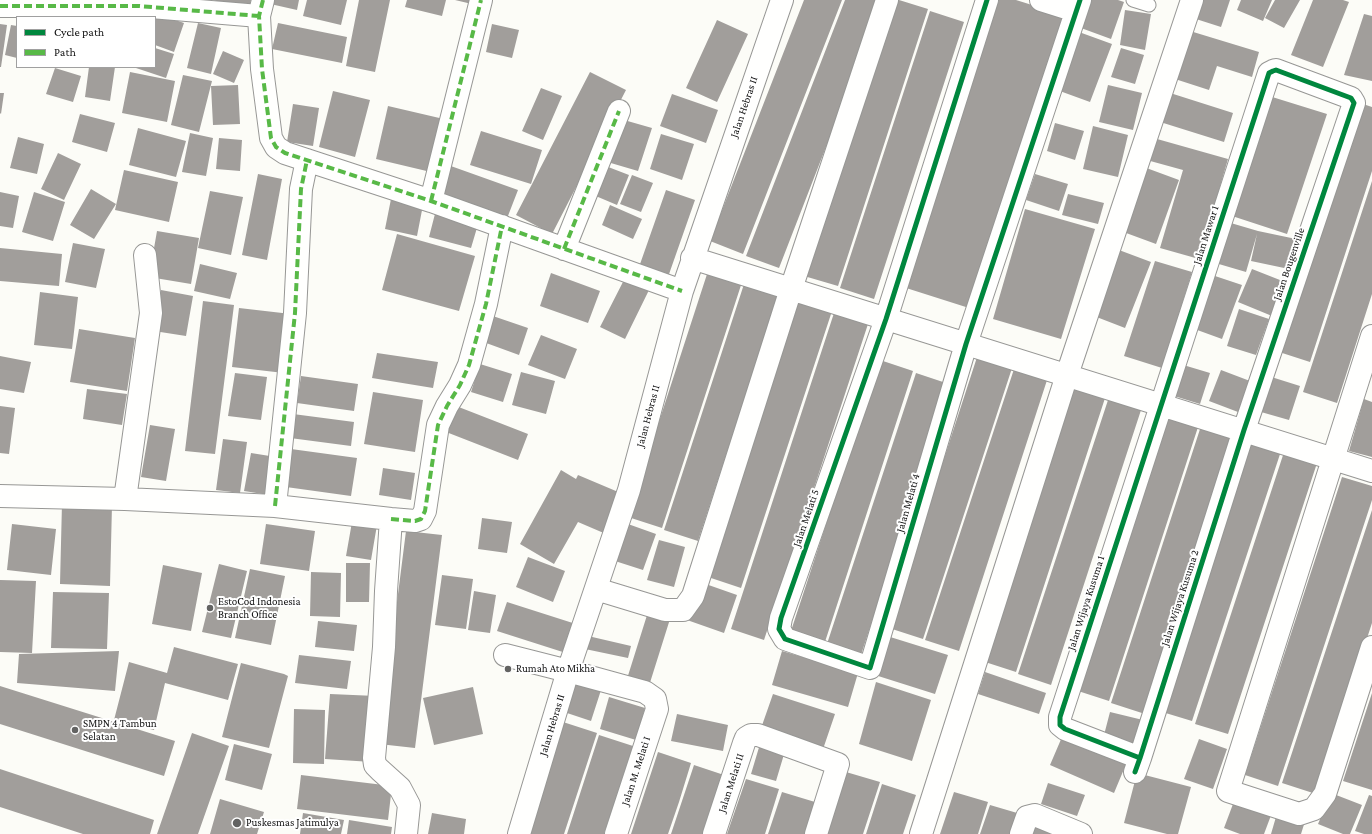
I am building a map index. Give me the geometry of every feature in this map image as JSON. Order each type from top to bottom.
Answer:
[{"type":"street","points":[[431,201],[481,0]]},
{"type":"street","name":"Jalan Hebras II","points":[[519,834],[568,671],[629,490],[692,258],[782,0]]},
{"type":"street","points":[[596,588],[664,610],[683,610],[693,596],[791,289],[887,0]]},
{"type":"street","points":[[886,319],[987,0]]},
{"type":"street","points":[[1041,0],[1078,6]]},
{"type":"street","points":[[921,834],[1067,375],[1192,0]]},
{"type":"street","points":[[0,6],[261,8],[262,69],[271,138],[276,147],[285,153],[431,201],[682,291]]},
{"type":"street","name":"Jalan Melati 4","points":[[870,668],[966,344],[1078,6]]},
{"type":"street","name":"Jalan Bougenville","points":[[1244,430],[1354,103],[1351,98],[1276,70],[1270,72]]},
{"type":"street","name":"Jalan Mawar 1","points":[[1161,404],[1270,72]]},
{"type":"street","points":[[564,249],[619,112]]},
{"type":"street","points":[[275,506],[295,313],[301,189],[308,160]]},
{"type":"street","points":[[0,496],[125,499],[275,506],[415,521],[421,518],[425,511],[438,425],[469,365],[486,304],[502,226]]},
{"type":"street","points":[[125,499],[151,313],[145,254]]},
{"type":"street","points":[[692,258],[1372,471]]},
{"type":"street","name":"Jalan Melati 5","points":[[870,668],[785,638],[779,629],[781,618],[886,319]]},
{"type":"street","points":[[1372,336],[1228,791],[1299,814],[1314,809],[1325,794],[1372,647]]},
{"type":"street","name":"Jalan Wijaya Kusuma 1","points":[[1137,765],[1065,729],[1060,725],[1060,717],[1161,404]]},
{"type":"street","name":"Jalan Wijaya Kusuma 2","points":[[1137,765],[1244,430]]},
{"type":"street","points":[[391,519],[384,647],[374,758],[376,765],[380,770],[400,788],[409,805],[406,834]]},
{"type":"street","points":[[506,655],[568,671]]},
{"type":"street","name":"Jalan M. Melati I","points":[[568,671],[645,692],[655,699],[657,709],[616,834]]},
{"type":"street","name":"Jalan Melati II","points":[[714,834],[744,743],[746,738],[751,735],[758,735],[838,764],[816,834]]},
{"type":"street","points":[[1021,834],[1027,817],[1036,815],[1081,834]]},
{"type":"lane","points":[[1133,0],[1149,5]]},
{"type":"building","points":[[212,0],[251,0],[249,8]]},
{"type":"building","points":[[266,0],[299,0],[297,10],[266,3]]},
{"type":"building","points":[[307,0],[347,0],[341,25],[303,16]]},
{"type":"building","points":[[359,0],[390,0],[375,72],[346,66]]},
{"type":"building","points":[[407,0],[446,0],[442,16],[405,7]]},
{"type":"building","points":[[455,0],[477,0],[476,5]]},
{"type":"building","points":[[804,0],[842,0],[743,254],[710,241]]},
{"type":"building","points":[[845,0],[883,0],[779,268],[746,256]]},
{"type":"building","points":[[894,0],[899,0],[928,9],[838,286],[804,276]]},
{"type":"building","points":[[999,0],[1016,0],[1064,15],[969,308],[903,287],[978,58]]},
{"type":"building","points":[[1090,0],[1118,0],[1124,2],[1111,39],[1081,28]]},
{"type":"building","points":[[1202,0],[1230,0],[1221,27],[1196,19]]},
{"type":"building","points":[[1241,0],[1272,0],[1263,21],[1237,10]]},
{"type":"building","points":[[1275,0],[1300,0],[1284,28],[1265,18]]},
{"type":"building","points":[[1313,0],[1343,0],[1349,2],[1323,67],[1291,55]]},
{"type":"building","points":[[1125,10],[1151,14],[1145,50],[1120,45]]},
{"type":"building","points":[[149,11],[184,23],[174,52],[156,45],[156,16]]},
{"type":"building","points":[[930,11],[964,22],[874,299],[840,288]]},
{"type":"building","points":[[1364,14],[1372,16],[1372,81],[1344,75]]},
{"type":"building","points":[[717,20],[748,34],[717,102],[686,88]]},
{"type":"building","points":[[198,23],[221,28],[211,74],[187,68]]},
{"type":"building","points":[[278,23],[347,37],[342,63],[272,49]]},
{"type":"building","points":[[0,24],[7,25],[1,67],[0,67]]},
{"type":"building","points":[[492,24],[519,30],[512,58],[486,52]]},
{"type":"building","points":[[11,25],[16,26],[16,58],[5,55]]},
{"type":"building","points":[[1190,31],[1259,52],[1252,77],[1217,66],[1209,90],[1175,79]]},
{"type":"building","points":[[1079,32],[1112,44],[1090,102],[1057,90]]},
{"type":"building","points":[[156,48],[174,54],[166,78],[136,68],[156,68]]},
{"type":"building","points":[[1121,48],[1144,55],[1135,84],[1111,77]]},
{"type":"building","points":[[223,51],[244,60],[234,83],[213,74]]},
{"type":"building","points":[[55,68],[81,76],[73,102],[46,94]]},
{"type":"building","points":[[89,68],[115,68],[110,101],[85,97]]},
{"type":"building","points":[[130,72],[175,81],[167,122],[122,113]]},
{"type":"building","points":[[590,72],[626,90],[552,234],[516,215]]},
{"type":"building","points":[[183,75],[212,81],[199,132],[171,125]]},
{"type":"building","points":[[238,85],[240,124],[213,125],[211,86]]},
{"type":"building","points":[[1108,85],[1142,93],[1133,130],[1099,122]]},
{"type":"building","points":[[541,88],[562,96],[543,140],[522,131]]},
{"type":"building","points":[[333,91],[370,100],[355,157],[319,147]]},
{"type":"building","points":[[1167,92],[1233,113],[1224,142],[1157,121]]},
{"type":"building","points":[[0,93],[4,93],[1,114],[0,113]]},
{"type":"building","points":[[672,94],[718,110],[706,143],[660,126]]},
{"type":"building","points":[[1269,96],[1327,114],[1287,234],[1229,215]]},
{"type":"building","points":[[1357,102],[1372,107],[1372,171],[1310,362],[1276,351]]},
{"type":"building","points":[[293,104],[319,108],[313,146],[287,142]]},
{"type":"building","points":[[388,106],[448,120],[435,173],[376,159]]},
{"type":"building","points":[[80,114],[115,123],[107,152],[72,142]]},
{"type":"building","points":[[617,118],[652,128],[638,171],[604,161]]},
{"type":"building","points":[[1055,123],[1084,131],[1075,160],[1047,151]]},
{"type":"building","points":[[1093,126],[1128,135],[1118,177],[1083,169]]},
{"type":"building","points":[[138,128],[186,141],[176,177],[129,165]]},
{"type":"building","points":[[481,131],[542,150],[531,184],[470,165]]},
{"type":"building","points":[[190,133],[213,138],[206,176],[182,172]]},
{"type":"building","points":[[661,134],[694,144],[682,180],[650,169]]},
{"type":"building","points":[[18,137],[44,144],[37,174],[10,168]]},
{"type":"building","points":[[1150,137],[1228,159],[1199,259],[1160,248],[1183,170],[1143,159]]},
{"type":"building","points":[[219,138],[242,140],[240,171],[216,169]]},
{"type":"building","points":[[58,153],[81,164],[64,200],[41,189]]},
{"type":"building","points":[[448,165],[518,190],[506,221],[437,196]]},
{"type":"building","points":[[603,165],[629,175],[617,205],[591,194]]},
{"type":"building","points":[[1141,166],[1179,180],[1156,244],[1118,230]]},
{"type":"building","points":[[124,170],[178,182],[169,222],[115,210]]},
{"type":"building","points":[[258,174],[282,179],[267,260],[242,255]]},
{"type":"building","points":[[1035,174],[1068,184],[1059,211],[1026,200]]},
{"type":"building","points":[[632,175],[653,183],[641,212],[620,204]]},
{"type":"building","points":[[1372,181],[1372,294],[1337,403],[1303,392]]},
{"type":"building","points":[[91,189],[116,204],[94,239],[70,225]]},
{"type":"building","points":[[666,190],[695,200],[668,277],[639,267]]},
{"type":"building","points":[[210,191],[243,197],[231,255],[198,248]]},
{"type":"building","points":[[0,192],[19,196],[13,228],[0,226]]},
{"type":"building","points":[[34,192],[65,202],[53,241],[22,232]]},
{"type":"building","points":[[1068,194],[1104,203],[1098,224],[1062,215]]},
{"type":"building","points":[[391,199],[423,205],[417,236],[385,229]]},
{"type":"building","points":[[610,205],[642,219],[633,239],[602,225]]},
{"type":"building","points":[[1025,209],[1095,229],[1061,339],[993,319]]},
{"type":"building","points":[[436,210],[479,221],[471,248],[429,237]]},
{"type":"building","points":[[1224,221],[1258,231],[1296,239],[1289,269],[1251,261],[1257,234],[1246,272],[1212,262]]},
{"type":"building","points":[[157,231],[199,238],[191,284],[149,277]]},
{"type":"building","points":[[397,234],[475,256],[459,311],[382,290]]},
{"type":"building","points":[[73,243],[105,249],[96,288],[65,282]]},
{"type":"building","points":[[0,248],[62,254],[59,286],[0,281]]},
{"type":"building","points":[[1119,250],[1151,262],[1125,328],[1094,316]]},
{"type":"building","points":[[1155,261],[1192,272],[1162,368],[1124,356]]},
{"type":"building","points":[[200,264],[237,273],[230,299],[194,291]]},
{"type":"building","points":[[709,268],[743,279],[662,528],[628,517]]},
{"type":"building","points":[[1252,269],[1285,282],[1272,316],[1238,302]]},
{"type":"building","points":[[551,273],[600,291],[588,323],[540,306]]},
{"type":"building","points":[[1209,274],[1242,285],[1222,339],[1189,327]]},
{"type":"building","points":[[626,276],[650,288],[625,339],[600,327]]},
{"type":"building","points":[[745,281],[779,292],[698,541],[664,530]]},
{"type":"building","points":[[161,290],[193,296],[186,336],[154,331]]},
{"type":"building","points":[[40,292],[78,297],[72,349],[34,345]]},
{"type":"building","points":[[798,300],[832,311],[741,588],[708,577]]},
{"type":"building","points":[[203,301],[234,305],[215,454],[185,451]]},
{"type":"building","points":[[239,308],[291,314],[284,373],[232,367]]},
{"type":"building","points":[[1239,309],[1269,319],[1256,355],[1227,346]]},
{"type":"building","points":[[834,313],[868,324],[764,640],[731,629]]},
{"type":"building","points":[[487,314],[528,328],[519,355],[478,340]]},
{"type":"building","points":[[79,329],[135,338],[127,391],[70,382]]},
{"type":"building","points":[[541,335],[577,349],[565,379],[528,365]]},
{"type":"building","points":[[979,351],[1014,362],[923,639],[889,628]]},
{"type":"building","points":[[377,353],[438,362],[433,388],[372,378]]},
{"type":"building","points":[[0,356],[31,362],[24,393],[0,389]]},
{"type":"building","points":[[880,360],[913,371],[823,648],[789,637]]},
{"type":"building","points":[[1016,363],[1049,374],[959,651],[925,640]]},
{"type":"building","points":[[480,364],[512,374],[503,402],[471,392]]},
{"type":"building","points":[[1180,364],[1210,373],[1200,404],[1171,395]]},
{"type":"building","points":[[1221,370],[1250,381],[1238,412],[1209,401]]},
{"type":"building","points":[[521,372],[555,381],[546,414],[512,405]]},
{"type":"building","points":[[235,373],[267,377],[261,420],[228,416]]},
{"type":"building","points":[[916,373],[949,384],[859,661],[825,650]]},
{"type":"building","points":[[1265,375],[1300,386],[1289,420],[1254,410]]},
{"type":"building","points":[[301,376],[358,384],[354,411],[297,403]]},
{"type":"building","points":[[1073,384],[1106,395],[1016,672],[982,661]]},
{"type":"building","points":[[87,389],[127,394],[122,425],[83,419]]},
{"type":"building","points":[[373,392],[423,400],[415,452],[364,444]]},
{"type":"building","points":[[1109,397],[1142,407],[1051,685],[1018,674]]},
{"type":"building","points":[[1364,399],[1372,402],[1372,457],[1349,451]]},
{"type":"building","points":[[451,404],[528,434],[518,460],[441,430]]},
{"type":"building","points":[[0,406],[15,408],[9,454],[0,453]]},
{"type":"building","points":[[1165,413],[1199,424],[1109,701],[1075,690]]},
{"type":"building","points":[[293,414],[354,422],[351,446],[290,438]]},
{"type":"building","points":[[150,425],[175,429],[166,481],[141,477]]},
{"type":"building","points":[[1201,426],[1235,437],[1145,714],[1111,703]]},
{"type":"building","points":[[1250,434],[1283,445],[1192,721],[1159,711]]},
{"type":"building","points":[[223,439],[247,442],[240,493],[216,490]]},
{"type":"building","points":[[1286,446],[1319,457],[1228,734],[1195,724]]},
{"type":"building","points":[[291,449],[357,458],[351,496],[286,487]]},
{"type":"building","points":[[251,453],[276,457],[269,495],[244,491]]},
{"type":"building","points":[[383,468],[415,473],[411,500],[379,495]]},
{"type":"building","points":[[561,470],[576,479],[578,475],[623,494],[606,534],[578,522],[554,564],[520,544]]},
{"type":"building","points":[[1342,477],[1372,486],[1372,500],[1278,786],[1245,775]]},
{"type":"building","points":[[62,503],[112,505],[110,586],[60,584]]},
{"type":"building","points":[[1372,510],[1372,623],[1316,794],[1282,783]]},
{"type":"building","points":[[482,518],[512,522],[507,553],[478,549]]},
{"type":"building","points":[[352,522],[377,525],[371,560],[346,556]]},
{"type":"building","points":[[12,524],[56,529],[51,575],[7,570]]},
{"type":"building","points":[[266,524],[315,531],[309,571],[260,564]]},
{"type":"building","points":[[628,524],[656,534],[643,570],[615,561]]},
{"type":"building","points":[[406,531],[442,535],[415,748],[379,744]]},
{"type":"building","points":[[659,540],[685,547],[674,587],[647,580]]},
{"type":"building","points":[[528,557],[565,571],[553,602],[516,587]]},
{"type":"building","points":[[346,563],[370,563],[369,602],[346,602]]},
{"type":"building","points":[[219,564],[247,571],[231,638],[202,632]]},
{"type":"building","points":[[163,565],[202,573],[191,631],[152,624]]},
{"type":"building","points":[[250,569],[285,576],[271,645],[235,638]]},
{"type":"building","points":[[311,572],[341,573],[340,617],[310,616]]},
{"type":"building","points":[[442,575],[473,579],[466,629],[435,625]]},
{"type":"building","points":[[0,580],[36,581],[32,653],[0,652]]},
{"type":"building","points":[[700,582],[737,595],[724,633],[687,620]]},
{"type":"building","points":[[474,591],[496,595],[490,633],[468,630]]},
{"type":"building","points":[[53,592],[109,593],[107,649],[51,648]]},
{"type":"building","points":[[507,602],[579,625],[569,654],[497,631]]},
{"type":"building","points":[[648,612],[670,619],[648,689],[626,682]]},
{"type":"building","points":[[318,621],[357,625],[354,651],[315,647]]},
{"type":"building","points":[[588,636],[631,646],[628,658],[585,649]]},
{"type":"building","points":[[887,636],[948,655],[935,694],[875,675]]},
{"type":"building","points":[[174,647],[238,664],[228,700],[165,683],[154,730],[114,720],[129,662],[167,673]]},
{"type":"building","points":[[119,651],[115,691],[17,683],[19,654]]},
{"type":"building","points":[[782,651],[858,673],[848,707],[772,685]]},
{"type":"building","points":[[299,655],[351,661],[347,689],[295,683]]},
{"type":"building","points":[[241,663],[288,676],[269,748],[222,737]]},
{"type":"building","points":[[985,672],[1046,693],[1039,714],[978,694]]},
{"type":"building","points":[[572,677],[602,687],[591,721],[561,711]]},
{"type":"building","points":[[876,682],[931,700],[912,761],[859,744]]},
{"type":"building","points":[[0,686],[175,741],[164,776],[0,724]]},
{"type":"building","points":[[473,687],[483,734],[434,745],[423,698]]},
{"type":"building","points":[[1372,693],[1372,790],[1343,781]]},
{"type":"building","points":[[330,694],[376,696],[372,762],[325,759]]},
{"type":"building","points":[[773,694],[835,714],[821,755],[759,734]]},
{"type":"building","points":[[609,697],[645,708],[636,740],[600,729]]},
{"type":"building","points":[[294,709],[325,710],[324,764],[293,763]]},
{"type":"building","points":[[1110,712],[1143,720],[1136,744],[1104,735]]},
{"type":"building","points":[[677,714],[728,725],[723,751],[671,741]]},
{"type":"building","points":[[563,722],[597,733],[564,834],[526,834]]},
{"type":"building","points":[[1065,730],[1129,757],[1114,793],[1050,765]]},
{"type":"building","points":[[192,733],[229,746],[198,834],[157,834]]},
{"type":"building","points":[[599,735],[633,746],[604,834],[567,834]]},
{"type":"building","points":[[1199,739],[1227,749],[1213,789],[1184,779]]},
{"type":"building","points":[[234,744],[272,754],[262,790],[225,780]]},
{"type":"building","points":[[760,744],[785,751],[776,781],[751,774]]},
{"type":"building","points":[[658,752],[691,763],[679,802],[668,834],[631,834]]},
{"type":"building","points":[[694,765],[727,776],[709,834],[671,834]]},
{"type":"building","points":[[0,769],[154,820],[150,834],[83,834],[0,807]]},
{"type":"building","points":[[846,772],[880,782],[863,834],[826,834]]},
{"type":"building","points":[[1137,773],[1191,787],[1178,834],[1167,834],[1124,823]]},
{"type":"building","points":[[301,775],[392,786],[388,820],[297,809]]},
{"type":"building","points":[[746,779],[779,789],[765,834],[727,834]]},
{"type":"building","points":[[1048,783],[1085,795],[1077,816],[1041,804]]},
{"type":"building","points":[[882,784],[916,795],[903,834],[866,834]]},
{"type":"building","points":[[782,792],[815,802],[805,834],[768,834]]},
{"type":"building","points":[[954,792],[988,802],[978,834],[940,834]]},
{"type":"building","points":[[1331,793],[1362,805],[1350,834],[1343,834],[1318,824]]},
{"type":"building","points":[[1369,795],[1372,796],[1372,834],[1364,834],[1355,831]]},
{"type":"building","points":[[1236,796],[1273,810],[1264,834],[1240,834],[1224,828]]},
{"type":"building","name":"Puskesmas Jatimulya","points":[[220,799],[264,812],[257,834],[210,834]]},
{"type":"building","points":[[990,805],[1024,815],[1018,834],[980,834]]},
{"type":"building","points":[[1278,810],[1306,818],[1301,834],[1271,834]]},
{"type":"building","points":[[303,813],[344,820],[341,834],[300,834]]},
{"type":"building","points":[[432,813],[466,819],[464,834],[428,834]]},
{"type":"building","points":[[349,820],[392,827],[391,834],[347,834]]},
{"type":"building","points":[[1037,822],[1069,834],[1032,834]]},
{"type":"marked path","points":[[263,0],[259,16],[262,69],[271,138],[276,147],[285,153],[431,201],[682,291]]},
{"type":"marked path","points":[[431,201],[481,0]]},
{"type":"marked path","points":[[0,6],[139,6],[259,16]]},
{"type":"marked path","points":[[564,249],[619,111]]},
{"type":"marked path","points":[[275,506],[295,313],[301,189],[307,160]]},
{"type":"marked path","points":[[391,519],[415,521],[421,519],[425,511],[438,425],[469,365],[486,304],[502,226]]},
{"type":"cycle path","points":[[987,0],[886,319],[781,618],[779,629],[785,639],[870,668],[966,344],[1080,0]]},
{"type":"cycle path","points":[[1135,772],[1140,758],[1244,430],[1354,103],[1351,98],[1276,70],[1269,73],[1060,717],[1060,725],[1065,729],[1140,758]]},
{"type":"place","name":"EstoCod Indonesia Branch Office","points":[[210,608]]},
{"type":"place","name":"Rumah Ato Mikha","points":[[508,669]]},
{"type":"place","name":"SMPN 4 Tambun Selatan","points":[[75,730]]},
{"type":"place","name":"Puskesmas Jatimulya","points":[[237,823]]}]
